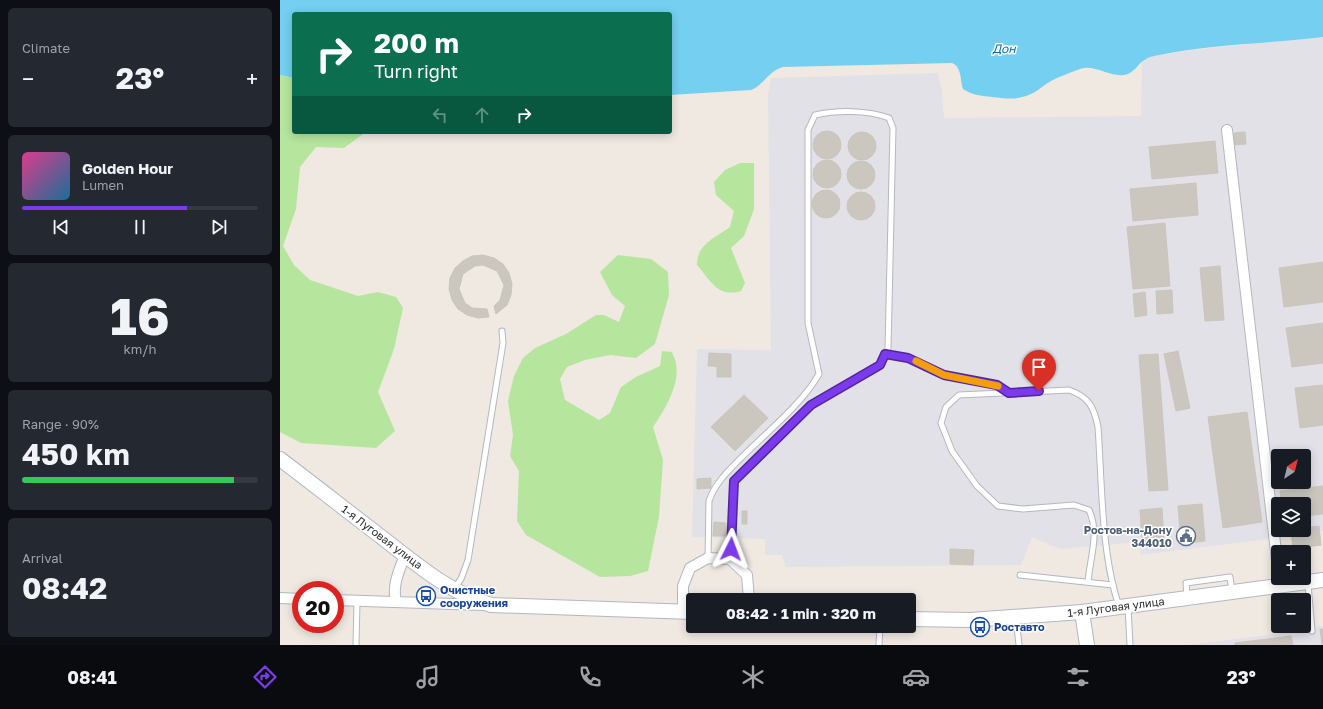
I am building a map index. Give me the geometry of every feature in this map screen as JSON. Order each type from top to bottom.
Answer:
[{"type":"main road","name":"1-я Луговая улица","points":[[280,459],[405,556],[453,589],[475,600],[491,605],[686,612]]},
{"type":"main road","name":"1-я Луговая улица","points":[[1311,582],[1323,580]]},
{"type":"main road","name":"1-я Луговая улица","points":[[916,619],[970,620],[1082,612],[1232,593],[1271,584]]},
{"type":"main road","points":[[1082,612],[1087,645]]},
{"type":"street","points":[[1227,130],[1275,545]]},
{"type":"street","points":[[396,602],[394,592],[395,583],[405,556]]},
{"type":"street","points":[[686,599],[684,586],[690,568],[708,558],[730,560],[747,575],[748,593]]},
{"type":"street","points":[[280,598],[292,599]]},
{"type":"street","name":"1-я Луговая улица","points":[[344,600],[491,605]]},
{"type":"lane","points":[[708,558],[709,501],[712,492],[727,471],[804,395],[813,385],[819,374],[808,323],[808,130],[815,115],[827,112],[877,114],[889,118],[893,128],[888,349],[880,365],[811,405],[734,481],[730,560]]},
{"type":"lane","points":[[453,589],[461,578],[468,560],[503,343],[502,331]]},
{"type":"lane","points":[[885,354],[908,358],[944,375],[997,385],[1009,393]]},
{"type":"lane","points":[[1088,582],[1094,546],[1094,521],[1089,510],[1074,505],[1023,509],[998,506],[977,486],[952,451],[941,422],[946,407],[959,395],[1069,390],[1081,394],[1094,409],[1098,427],[1107,545],[1113,585],[1124,606],[1130,645]]},
{"type":"lane","points":[[1020,575],[1113,585]]},
{"type":"lane","points":[[1308,585],[1312,631]]},
{"type":"lane","points":[[356,645],[357,601]]},
{"type":"lane","points":[[1016,617],[1020,645]]},
{"type":"lane","points":[[879,645],[880,633]]},
{"type":"shaded area","points":[[1323,37],[1323,531],[1317,532],[1311,536],[1311,497],[1271,497],[1271,537],[1283,537],[1140,555],[1140,542],[1060,549],[1032,537],[1021,565],[786,567],[782,555],[765,555],[765,539],[692,537],[697,349],[771,350],[768,94],[771,78],[938,73],[942,92],[944,118],[1141,116],[1142,60],[1146,57],[1200,49]]},
{"type":"shaded area","points":[[1291,537],[1310,537],[1299,545],[1292,545]]},
{"type":"shaded area","points":[[1323,626],[1323,645],[1188,645],[1284,633],[1311,633],[1313,627]]},
{"type":"green space","points":[[280,75],[292,78],[292,134],[363,134],[344,148],[316,147],[300,167],[296,209],[283,246],[294,265],[310,280],[358,296],[378,292],[396,297],[403,308],[394,349],[378,392],[395,431],[376,448],[301,443],[280,432]]},
{"type":"green space","points":[[740,163],[754,163],[754,209],[744,236],[731,248],[745,283],[741,291],[733,293],[726,292],[716,287],[697,265],[700,252],[703,247],[713,238],[730,227],[734,211],[716,195],[714,182],[725,170]]},
{"type":"green space","points":[[618,255],[651,259],[668,272],[669,295],[655,344],[636,358],[610,355],[585,360],[567,367],[560,379],[565,400],[599,420],[610,413],[621,387],[636,377],[660,366],[662,351],[672,352],[676,362],[677,372],[670,397],[653,427],[663,460],[659,517],[648,571],[630,576],[600,577],[526,535],[517,521],[519,471],[510,456],[513,435],[508,401],[514,376],[523,358],[535,348],[566,334],[596,315],[604,315],[619,322],[625,306],[612,295],[600,272]]},
{"type":"water","name":"Дон","points":[[280,0],[1323,0],[1323,37],[1196,49],[1154,56],[1144,60],[1132,72],[1124,75],[1085,68],[1054,79],[1026,96],[1014,98],[981,96],[966,91],[963,89],[958,67],[952,63],[783,67],[778,69],[751,90],[672,95],[672,12],[292,12],[292,78],[280,75]]},
{"type":"building","points":[[827,131],[837,135],[841,145],[837,155],[827,159],[817,155],[813,145],[817,135]]},
{"type":"building","points":[[862,132],[872,136],[876,146],[872,156],[862,160],[852,156],[848,146],[852,136]]},
{"type":"building","points":[[1245,132],[1246,144],[1235,145],[1234,133]]},
{"type":"building","points":[[1215,141],[1218,173],[1152,179],[1149,147]]},
{"type":"building","points":[[827,160],[837,164],[841,174],[837,184],[827,188],[817,184],[813,174],[817,164]]},
{"type":"building","points":[[861,161],[871,165],[875,175],[871,185],[861,189],[851,185],[847,175],[851,165]]},
{"type":"building","points":[[1196,183],[1198,215],[1133,221],[1130,189]]},
{"type":"building","points":[[826,190],[836,194],[840,204],[836,214],[826,218],[816,214],[812,204],[816,194]]},
{"type":"building","points":[[861,192],[871,196],[875,206],[871,216],[861,220],[851,216],[847,206],[851,196]]},
{"type":"building","points":[[1165,223],[1170,286],[1133,289],[1127,227]]},
{"type":"building","points":[[483,255],[494,258],[503,264],[509,273],[512,284],[511,295],[507,305],[496,314],[494,306],[500,300],[504,285],[497,271],[483,265],[475,266],[463,274],[459,289],[465,303],[472,308],[487,309],[489,317],[478,318],[467,315],[458,309],[452,300],[449,289],[450,278],[455,268],[472,256]]},
{"type":"building","points":[[1323,262],[1323,302],[1284,307],[1279,268]]},
{"type":"building","points":[[1220,266],[1224,320],[1205,321],[1200,268]]},
{"type":"building","points":[[1172,290],[1173,313],[1157,314],[1156,291]]},
{"type":"building","points":[[1145,292],[1147,315],[1135,317],[1133,294]]},
{"type":"building","points":[[1323,323],[1323,363],[1292,367],[1286,328]]},
{"type":"building","points":[[1178,351],[1190,408],[1176,411],[1164,354]]},
{"type":"building","points":[[709,353],[731,354],[731,367],[708,366]]},
{"type":"building","points":[[1158,354],[1168,490],[1149,491],[1139,355]]},
{"type":"building","points":[[717,367],[731,367],[731,377],[717,377]]},
{"type":"building","points":[[1323,385],[1323,425],[1300,428],[1295,388]]},
{"type":"building","points":[[744,395],[768,418],[735,451],[711,427]]},
{"type":"building","points":[[1247,412],[1262,522],[1223,528],[1208,417]]},
{"type":"building","points":[[711,478],[711,488],[697,489],[697,479]]},
{"type":"building","points":[[1323,486],[1323,514],[1311,515],[1311,497],[1281,497],[1280,491],[1311,489],[1311,487]]},
{"type":"building","points":[[1202,504],[1205,541],[1181,544],[1178,506]]},
{"type":"building","points":[[1162,508],[1164,540],[1142,542],[1140,510]]},
{"type":"building","points":[[742,511],[747,511],[747,524],[742,524]]},
{"type":"building","points":[[714,522],[726,523],[726,536],[713,536]]},
{"type":"building","points":[[1319,526],[1321,545],[1311,546],[1311,545],[1293,545],[1292,537],[1311,537],[1311,527]]},
{"type":"building","points":[[950,549],[974,550],[973,565],[950,564]]},
{"type":"building","points":[[1320,629],[1323,629],[1323,645],[1322,645]]},
{"type":"building","points":[[1291,636],[1293,645],[1235,645],[1235,643]]},
{"type":"slow traffic","points":[[916,361],[944,375],[998,386]]},
{"type":"place","name":"Ростов-на-Дону 344010","points":[[1186,536]]},
{"type":"place","name":"Очистные сооружения","points":[[426,596]]},
{"type":"place","name":"Роставто","points":[[980,627]]},
{"type":"route","points":[[731,549],[734,481],[811,405],[880,365],[885,354],[908,358],[944,375],[997,385],[1009,393],[1039,391]]}]
